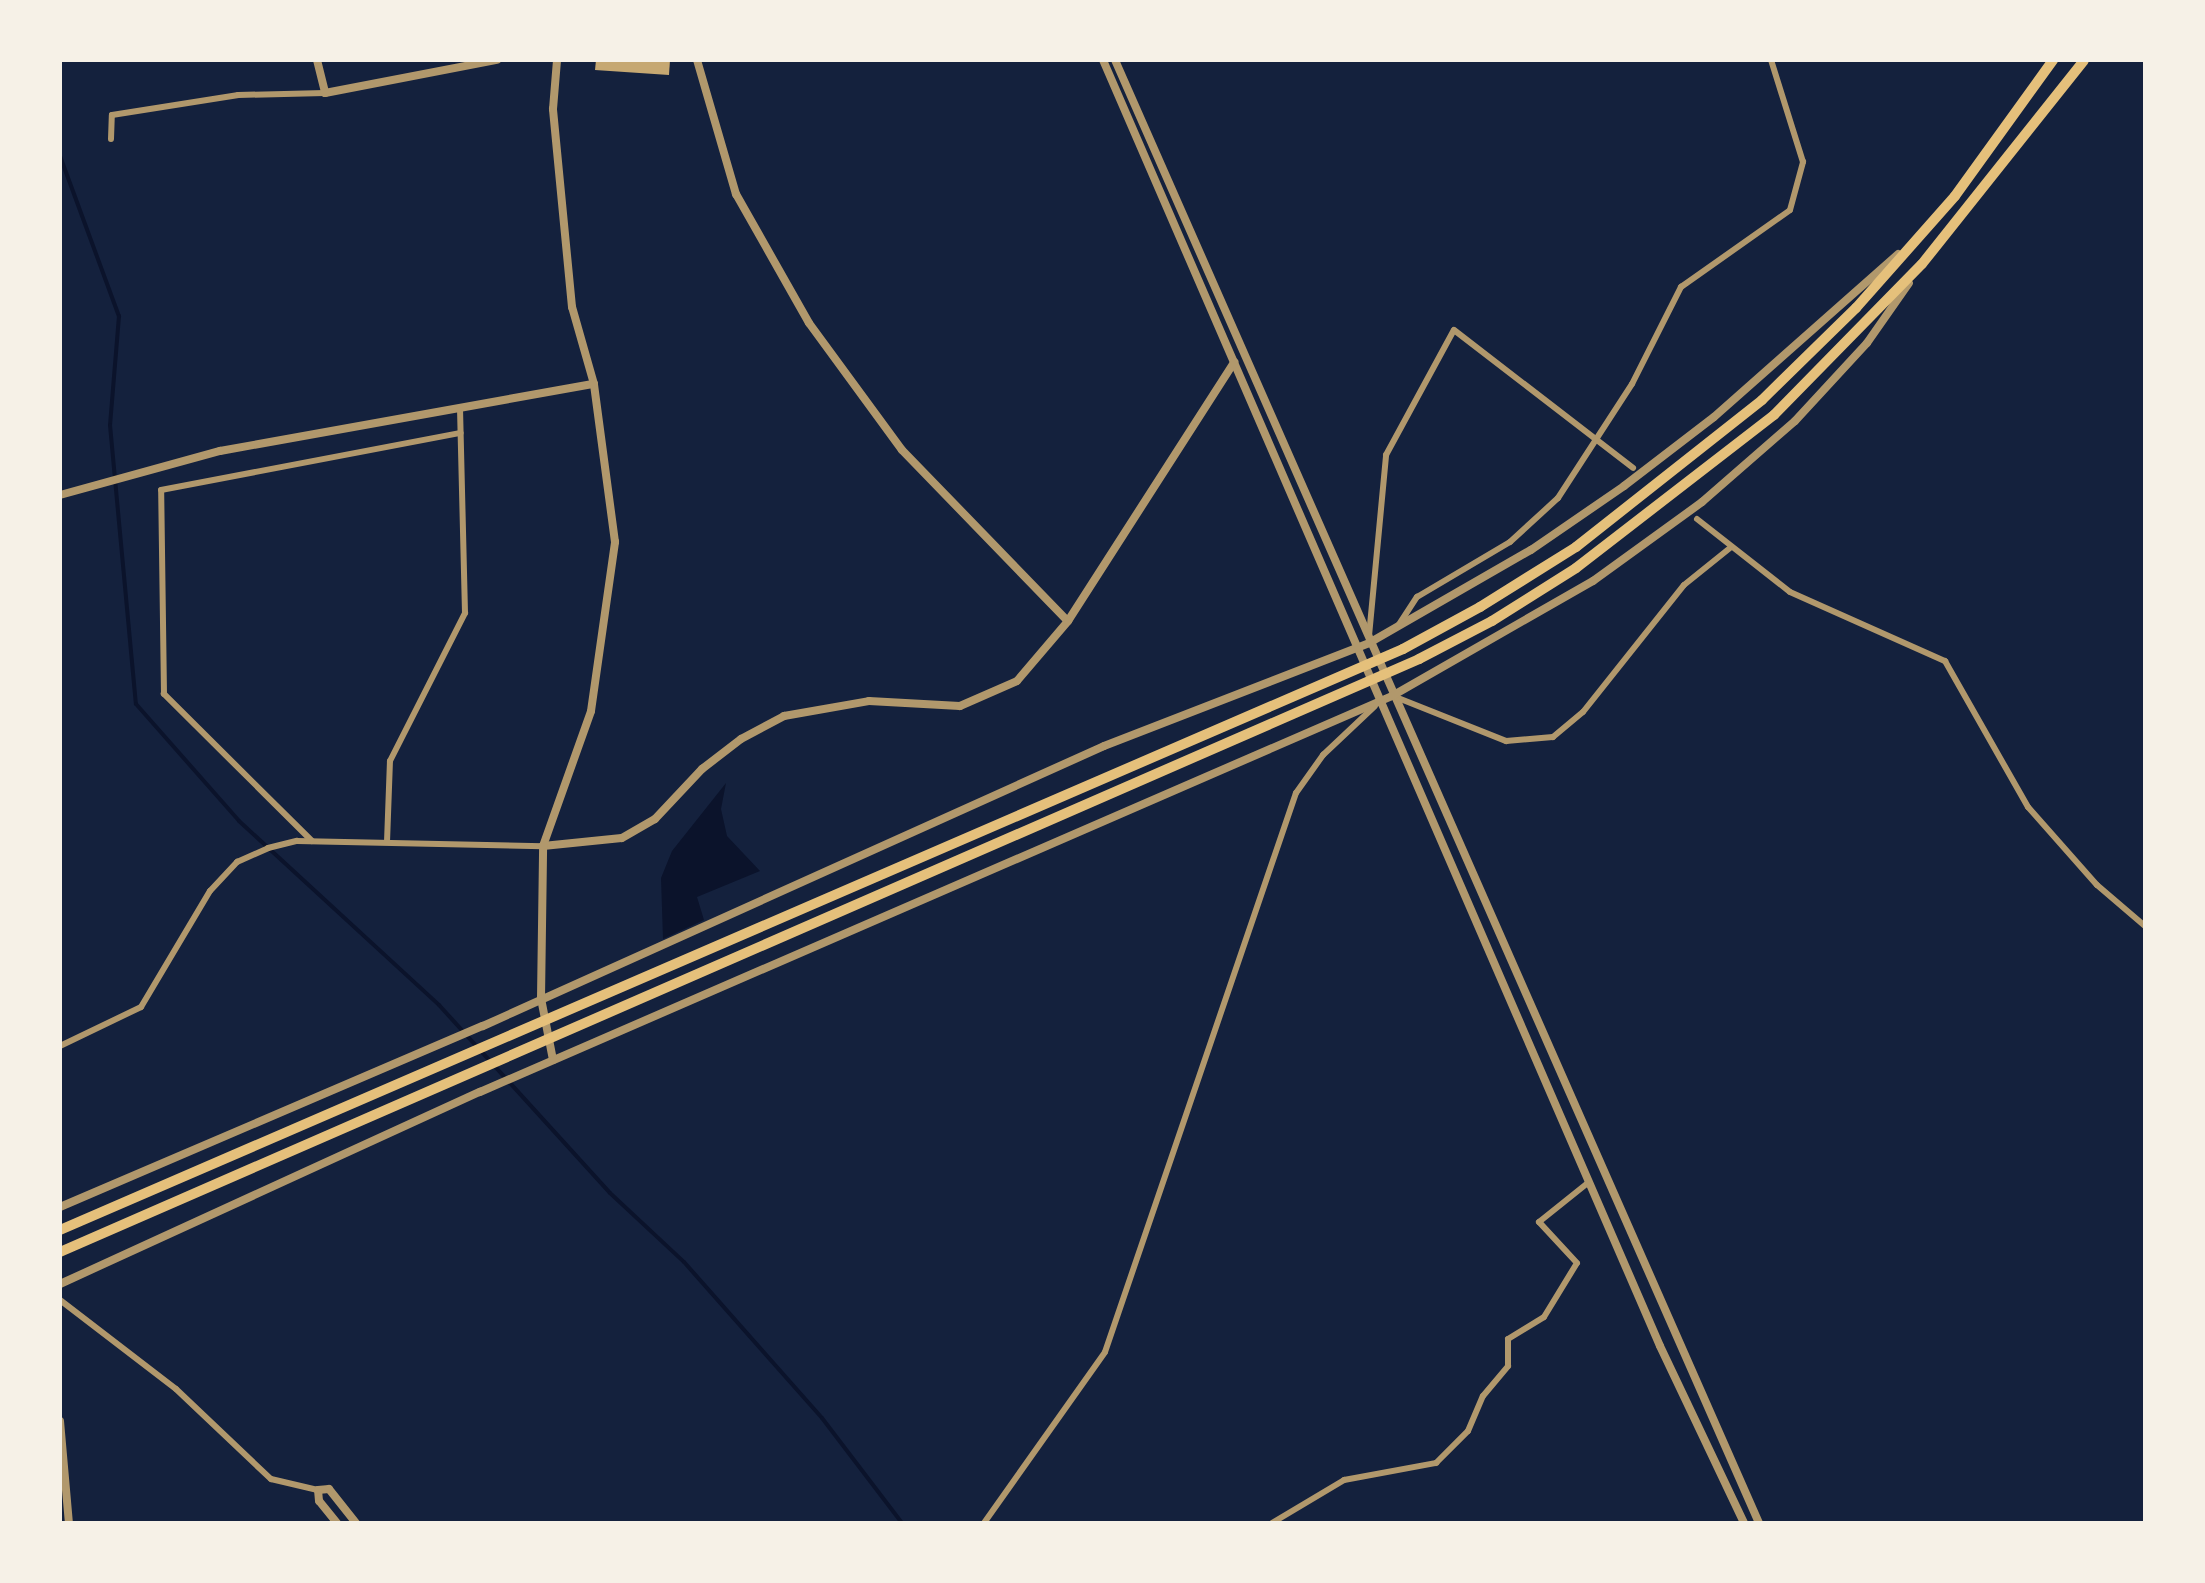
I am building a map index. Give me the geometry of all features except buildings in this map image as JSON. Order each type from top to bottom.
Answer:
[{"type":"highway","points":[[60,1230],[406,1077],[1403,649],[1576,547],[1762,400],[1955,196],[2053,60]]},
{"type":"highway","points":[[60,1252],[1420,659],[1576,568],[1774,414],[1922,264],[2084,60]]},
{"type":"street","points":[[318,60],[325,93]]},
{"type":"street","points":[[111,139],[112,116],[238,95],[325,93],[497,60]]},
{"type":"street","points":[[553,1060],[541,998],[543,846],[591,710],[609,621],[616,542],[594,384],[572,307],[565,254],[553,108],[557,60]]},
{"type":"street","points":[[698,60],[736,194],[809,322],[902,450],[1068,621]]},
{"type":"street","points":[[1103,60],[1369,643],[1760,1523]]},
{"type":"street","points":[[1115,60],[1357,649],[1589,1182],[1744,1523]]},
{"type":"street","points":[[1397,626],[1417,597],[1540,518],[1598,441],[1681,287],[1790,210],[1802,162],[1771,60]]},
{"type":"street","points":[[60,1207],[483,1026],[1104,746],[1369,643],[1530,550],[1624,486],[1714,418],[1927,228]]},
{"type":"street","points":[[60,1284],[525,1072],[1392,696],[1593,581],[1702,502],[1807,408],[1867,343],[1922,264]]},
{"type":"street","points":[[1369,643],[1386,455],[1454,330],[1633,468]]},
{"type":"street","points":[[60,1046],[142,1007],[185,924],[237,862],[297,841],[312,840],[543,846],[622,838],[655,819],[702,768],[741,738],[784,716],[870,701],[944,708],[996,695],[1034,665],[1068,621],[1238,360]]},
{"type":"street","points":[[60,494],[220,450],[594,384]]},
{"type":"street","points":[[387,842],[390,761],[466,613],[460,408]]},
{"type":"street","points":[[312,840],[164,694],[161,490],[460,434]]},
{"type":"street","points":[[1696,518],[1790,592],[1946,661],[2028,807],[2096,885],[2145,926]]},
{"type":"street","points":[[1392,696],[1506,741],[1553,737],[1583,712],[1684,585],[1730,548]]},
{"type":"street","points":[[984,1523],[1105,1352],[1296,793],[1323,755],[1380,701]]},
{"type":"street","points":[[1272,1523],[1344,1480],[1436,1463],[1468,1430],[1482,1396],[1508,1366],[1508,1339],[1544,1317],[1577,1263],[1539,1222],[1589,1182]]},
{"type":"street","points":[[60,1300],[176,1389],[271,1479],[329,1489],[356,1523]]},
{"type":"street","points":[[60,1421],[69,1523]]},
{"type":"street","points":[[318,1490],[319,1501],[337,1523]]},
{"type":"water","points":[[726,783],[721,809],[727,836],[760,871],[697,897],[704,920],[663,939],[661,878],[672,851]]},
{"type":"waterway","points":[[60,156],[119,316],[110,425],[136,704],[239,821],[439,1005],[610,1193],[684,1262],[822,1418],[902,1523]]}]
